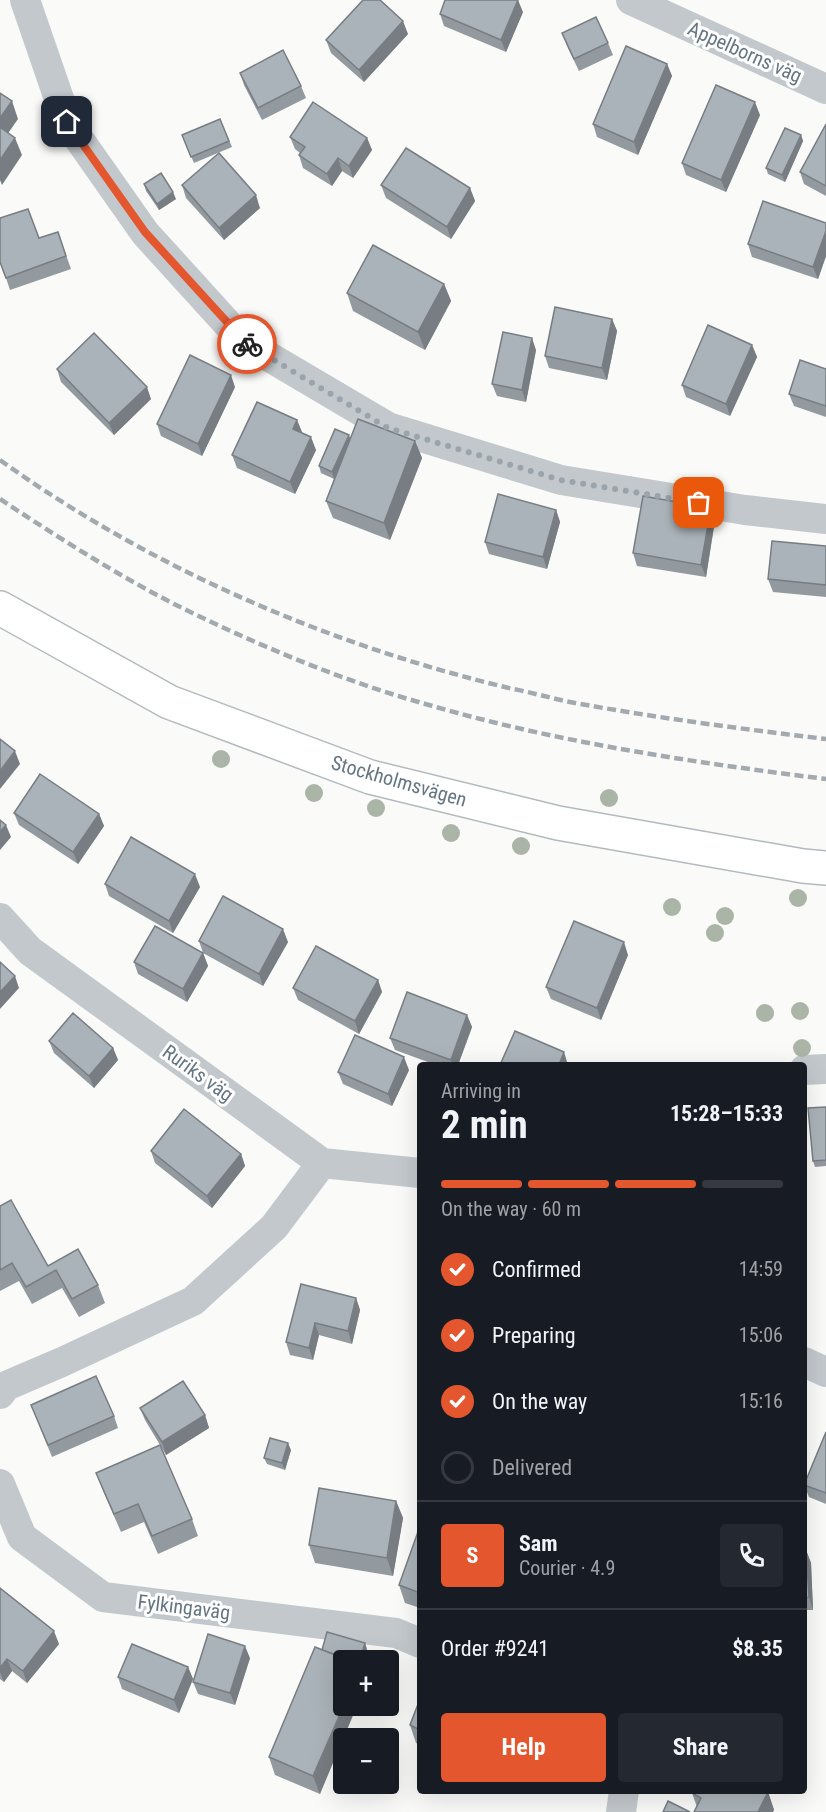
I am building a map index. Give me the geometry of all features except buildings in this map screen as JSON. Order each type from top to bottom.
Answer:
[{"type":"main road","name":"Stockholmsvägen","points":[[0,608],[169,702],[370,777],[558,823],[803,866],[826,868]]},
{"type":"street","points":[[25,0],[67,122],[145,232],[244,342],[388,428],[561,480],[745,510],[826,519]]},
{"type":"street","name":"Appelborns väg","points":[[631,0],[826,89]]},
{"type":"street","name":"Ruriks väg","points":[[0,918],[30,951],[322,1163]]},
{"type":"street","points":[[807,1070],[826,1069]]},
{"type":"street","points":[[0,1394],[6,1386],[193,1301],[274,1227],[322,1163],[417,1173]]},
{"type":"street","points":[[807,1363],[826,1372]]},
{"type":"street","name":"Fylkingaväg","points":[[0,1484],[22,1537],[103,1597],[396,1633],[417,1642]]},
{"type":"street","points":[[621,1812],[624,1794]]},
{"type":"railway","points":[[0,460],[119,536],[181,569],[245,599],[377,650],[445,671],[575,703],[637,714],[826,739]]},
{"type":"railway","points":[[0,499],[129,580],[174,604],[234,633],[358,683],[472,717],[572,740],[673,758],[826,779]]},
{"type":"way so far","points":[[247,344],[388,428],[561,480],[699,503]]},
{"type":"route","points":[[67,122],[145,232],[247,344]]}]
